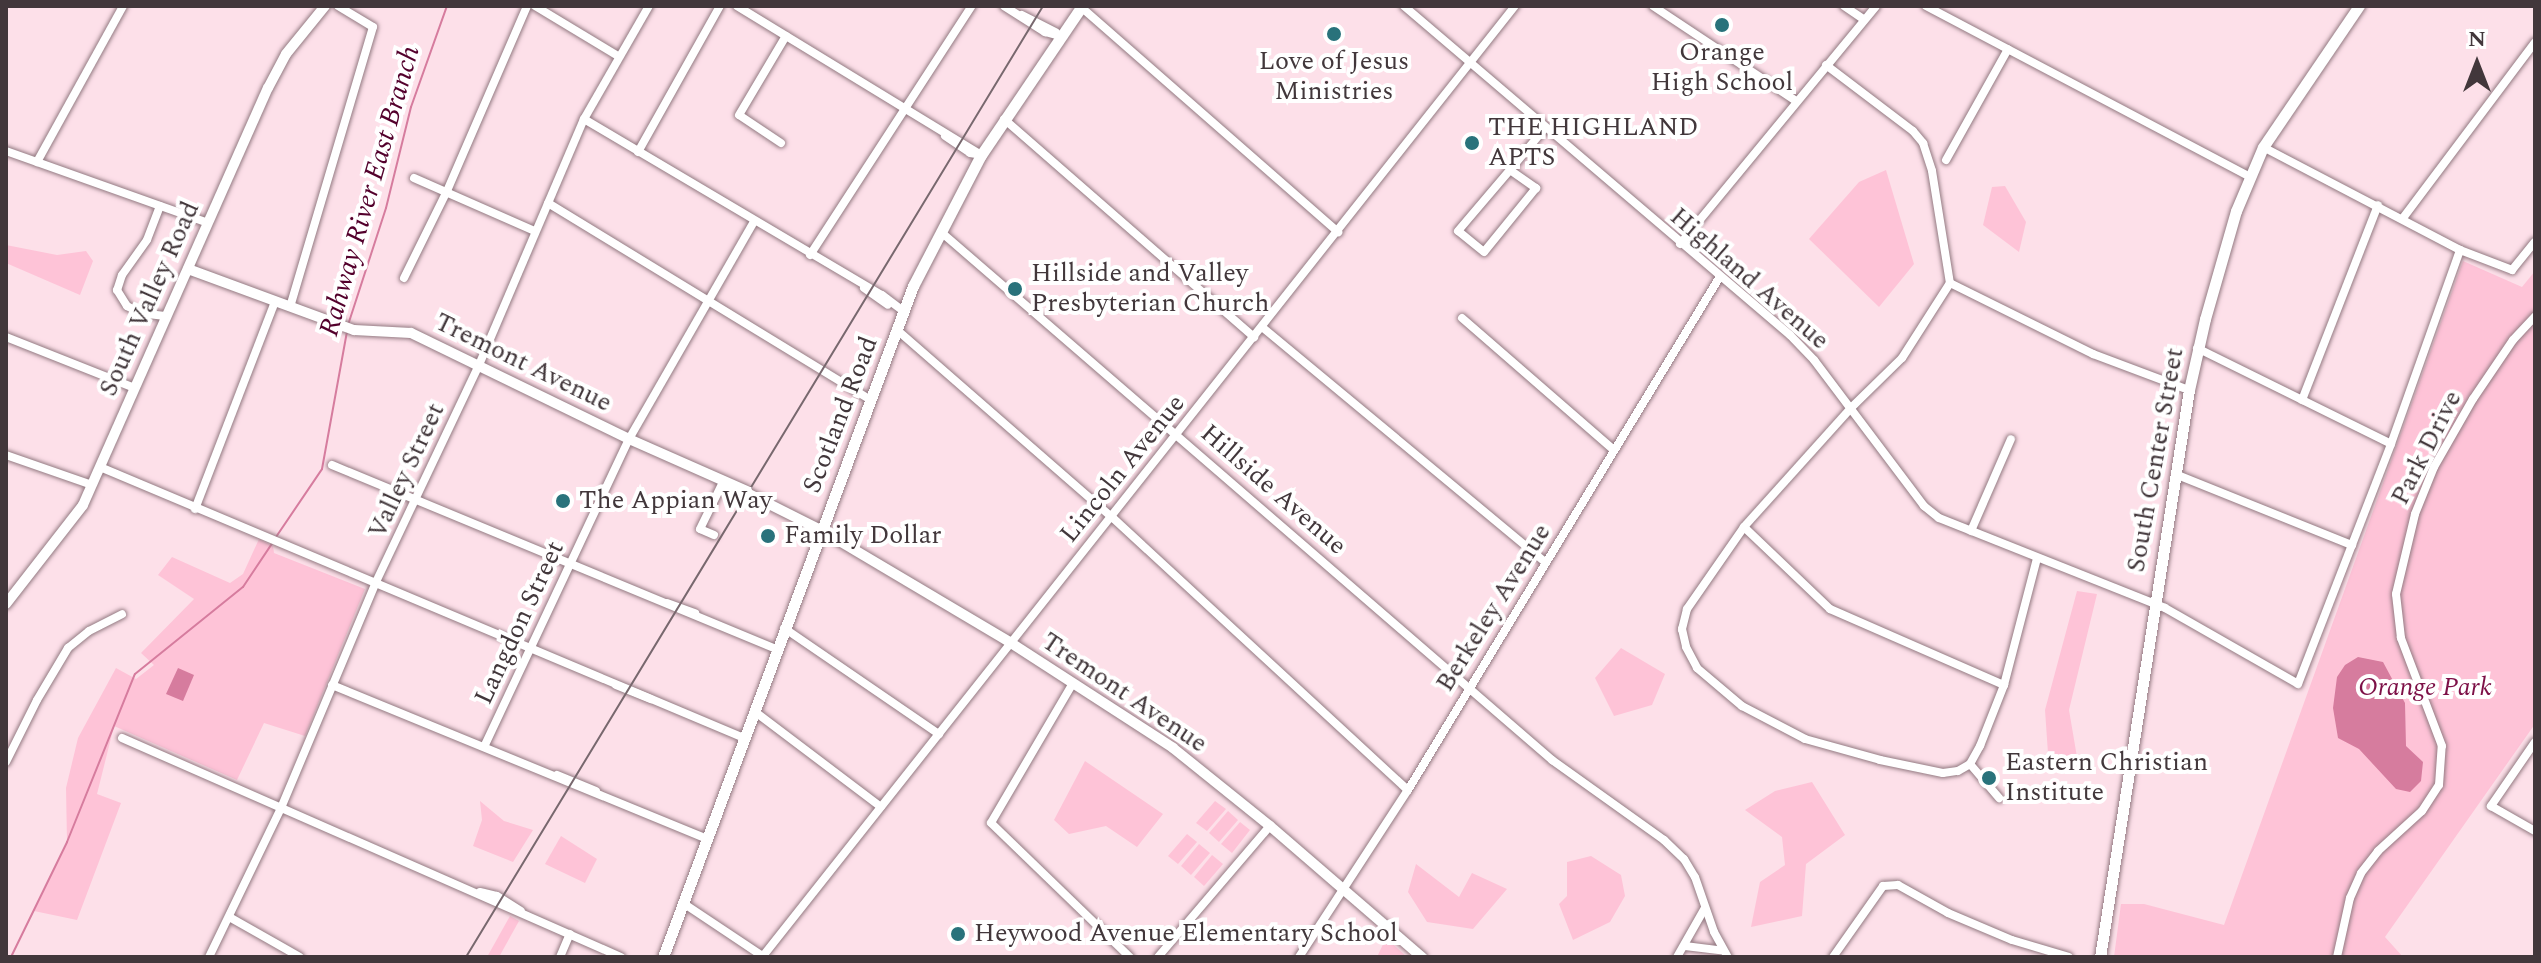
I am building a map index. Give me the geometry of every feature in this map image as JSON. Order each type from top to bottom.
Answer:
[{"type":"main road","name":"Scotland Road","points":[[663,957],[903,311],[981,155],[1082,6]]},
{"type":"main road","name":"South Center Street","points":[[2100,957],[2197,348],[2249,176],[2263,147],[2359,6]]},
{"type":"street","points":[[37,162],[123,6]]},
{"type":"street","name":"South Valley Road","points":[[6,604],[83,505],[165,316],[286,54],[325,6]]},
{"type":"street","points":[[290,307],[373,27],[338,6]]},
{"type":"street","points":[[404,278],[447,191],[527,6]]},
{"type":"street","points":[[535,6],[618,56]]},
{"type":"street","name":"Valley Street","points":[[209,957],[231,918],[281,808],[375,584],[479,365],[584,119],[649,6]]},
{"type":"street","points":[[638,152],[720,6]]},
{"type":"street","points":[[737,6],[981,155]]},
{"type":"street","points":[[810,255],[972,6]]},
{"type":"street","points":[[1004,6],[1032,17],[1060,36]]},
{"type":"street","points":[[1082,6],[1338,232]]},
{"type":"street","name":"Highland Avenue","points":[[1404,6],[1719,278],[1790,335],[1851,408],[1924,506],[1939,518],[2154,605],[2298,684],[2352,545]]},
{"type":"street","name":"Lincoln Avenue","points":[[764,957],[1515,6]]},
{"type":"street","points":[[1653,6],[1796,101]]},
{"type":"street","points":[[1844,6],[1863,19]]},
{"type":"street","points":[[1680,244],[1876,6]]},
{"type":"street","points":[[1926,6],[2249,176]]},
{"type":"street","points":[[781,143],[739,115],[786,36]]},
{"type":"street","points":[[2403,218],[2535,42]]},
{"type":"street","points":[[1946,160],[2008,49]]},
{"type":"street","points":[[1826,65],[1913,131],[1923,143],[1938,202],[1950,283],[1902,358],[1851,408],[1744,527],[1687,609],[1682,629],[1686,647],[1697,668],[1742,706],[1805,739],[1943,773],[1958,771],[1970,764],[2004,685],[2037,558]]},
{"type":"street","points":[[584,119],[903,311]]},
{"type":"street","points":[[1004,119],[1254,337]]},
{"type":"street","points":[[1510,170],[1536,188],[1484,252],[1458,231],[1545,128]]},
{"type":"street","points":[[2263,147],[2460,250],[2512,270],[2535,242]]},
{"type":"street","points":[[6,151],[208,223]]},
{"type":"street","points":[[414,178],[535,231]]},
{"type":"street","points":[[548,203],[869,399]]},
{"type":"street","points":[[2302,400],[2378,205]]},
{"type":"street","points":[[160,206],[147,240],[122,275],[117,290],[127,306],[140,313],[165,316]]},
{"type":"street","name":"Langdon Street","points":[[484,747],[629,439],[754,222]]},
{"type":"street","name":"Hillside Avenue","points":[[941,232],[1552,760],[1664,840],[1684,859],[1695,877],[1725,954]]},
{"type":"street","points":[[2175,474],[2352,545],[2460,250]]},
{"type":"street","name":"Tremont Avenue","points":[[188,269],[354,330],[411,333],[821,530],[1011,643],[1173,748],[1270,826],[1422,957]]},
{"type":"street","name":"Berkeley Avenue","points":[[1299,957],[1408,790],[1468,686],[1719,278]]},
{"type":"street","points":[[1950,283],[2093,354],[2189,390]]},
{"type":"street","points":[[195,509],[275,302]]},
{"type":"street","name":"Park Drive","points":[[2337,957],[2350,898],[2361,873],[2378,851],[2422,811],[2439,785],[2442,746],[2401,638],[2396,594],[2415,514],[2434,467],[2473,399],[2513,340],[2535,316]]},
{"type":"street","points":[[1462,318],[1614,450]]},
{"type":"street","points":[[1262,327],[1546,563]]},
{"type":"street","points":[[896,329],[1111,516],[1408,790]]},
{"type":"street","points":[[6,337],[135,388]]},
{"type":"street","points":[[2197,348],[2391,444]]},
{"type":"street","points":[[1971,531],[2011,439]]},
{"type":"street","points":[[6,455],[92,485]]},
{"type":"street","points":[[332,465],[662,602],[676,604],[776,649]]},
{"type":"street","points":[[100,467],[263,538],[612,683],[634,689],[744,738]]},
{"type":"street","points":[[714,535],[700,529],[723,482]]},
{"type":"street","points":[[1744,527],[1830,609],[2004,685]]},
{"type":"street","points":[[6,762],[68,648],[89,631],[122,614]]},
{"type":"street","points":[[784,628],[939,734]]},
{"type":"street","points":[[1073,683],[991,823],[1130,957]]},
{"type":"street","points":[[332,685],[544,772],[569,778],[605,797],[707,839]]},
{"type":"street","points":[[754,711],[881,807]]},
{"type":"street","points":[[122,738],[467,888],[497,896],[523,913],[621,957]]},
{"type":"street","points":[[2535,742],[2491,806],[2535,831]]},
{"type":"street","points":[[1970,764],[1999,798]]},
{"type":"street","points":[[1158,957],[1270,826]]},
{"type":"street","points":[[1833,957],[1883,886],[1898,885],[1948,913],[2012,940],[2069,957]]},
{"type":"street","points":[[683,903],[764,957]]},
{"type":"street","points":[[1677,957],[1705,908]]},
{"type":"street","points":[[231,918],[300,957]]},
{"type":"street","points":[[560,957],[570,934]]},
{"type":"street","points":[[1685,946],[1725,954]]},
{"type":"green space","points":[[1886,170],[1914,264],[1879,307],[1809,239],[1859,182]]},
{"type":"green space","points":[[2005,186],[2026,222],[2019,252],[1983,225],[1992,187]]},
{"type":"green space","points":[[6,245],[57,255],[86,251],[93,261],[80,295],[6,263]]},
{"type":"green space","name":"Orange Park","points":[[2463,261],[2522,287],[2535,271],[2535,724],[2385,937],[2403,957],[2114,957],[2121,904],[2144,904],[2224,925]]},
{"type":"green space","points":[[259,539],[273,546],[274,553],[365,589],[305,736],[264,723],[237,780],[114,726],[97,794],[121,803],[77,920],[34,911],[67,842],[66,788],[78,738],[116,668],[136,679],[154,665],[141,653],[194,599],[158,575],[172,557],[230,583],[243,574]]},
{"type":"green space","points":[[2077,591],[2097,594],[2069,710],[2078,763],[2049,768],[2045,710]]},
{"type":"green space","points":[[1621,648],[1665,674],[1652,705],[1614,716],[1595,678]]},
{"type":"green space","points":[[1085,761],[1163,814],[1137,847],[1106,826],[1069,834],[1054,820]]},
{"type":"green space","points":[[1812,782],[1845,835],[1806,864],[1802,916],[1751,927],[1760,882],[1785,865],[1782,837],[1745,810],[1775,791]]},
{"type":"green space","points":[[480,801],[504,821],[533,830],[513,862],[473,846],[482,820]]},
{"type":"green space","points":[[1215,801],[1226,809],[1207,831],[1196,823]]},
{"type":"green space","points":[[1228,811],[1238,820],[1219,842],[1209,833]]},
{"type":"green space","points":[[1240,822],[1250,830],[1232,853],[1221,844]]},
{"type":"green space","points":[[1187,834],[1197,842],[1178,864],[1168,856]]},
{"type":"green space","points":[[561,836],[597,859],[585,883],[545,864]]},
{"type":"green space","points":[[1199,844],[1210,853],[1191,875],[1181,866]]},
{"type":"green space","points":[[1212,855],[1223,864],[1204,886],[1194,877]]},
{"type":"green space","points":[[1591,856],[1621,875],[1625,896],[1610,922],[1573,940],[1559,904],[1567,896],[1567,862]]},
{"type":"green space","points":[[1416,864],[1459,897],[1472,873],[1507,889],[1473,929],[1427,922],[1408,892]]},
{"type":"green space","points":[[510,916],[519,921],[499,957],[487,957]]},
{"type":"green space","points":[[1386,938],[1407,957],[1377,957]]},
{"type":"shaded area","points":[[2358,657],[2383,662],[2405,703],[2406,746],[2423,762],[2421,781],[2410,792],[2396,789],[2359,749],[2338,738],[2333,708],[2337,677],[2345,665]]},
{"type":"shaded area","points":[[178,668],[194,675],[183,701],[166,694]]},
{"type":"waterway","name":"Rahway River East Branch","points":[[348,325],[386,208],[411,107],[447,6]]},
{"type":"waterway","name":"Rahway River East Branch","points":[[276,537],[322,469],[347,332]]},
{"type":"waterway","name":"Rahway River East Branch","points":[[11,957],[67,842],[135,674],[243,587],[273,542]]},
{"type":"railway","points":[[466,957],[1043,6]]},
{"type":"place","name":"Orange High School","points":[[1722,25]]},
{"type":"place","name":"Love of Jesus Ministries","points":[[1334,34]]},
{"type":"place","name":"THE HIGHLAND APTS","points":[[1472,143]]},
{"type":"place","name":"Hillside and Valley Presbyterian Church","points":[[1015,289]]},
{"type":"place","name":"The Appian Way","points":[[563,501]]},
{"type":"place","name":"Family Dollar","points":[[768,536]]},
{"type":"place","name":"Eastern Christian Institute","points":[[1989,778]]},
{"type":"place","name":"Heywood Avenue Elementary School","points":[[958,934]]}]
